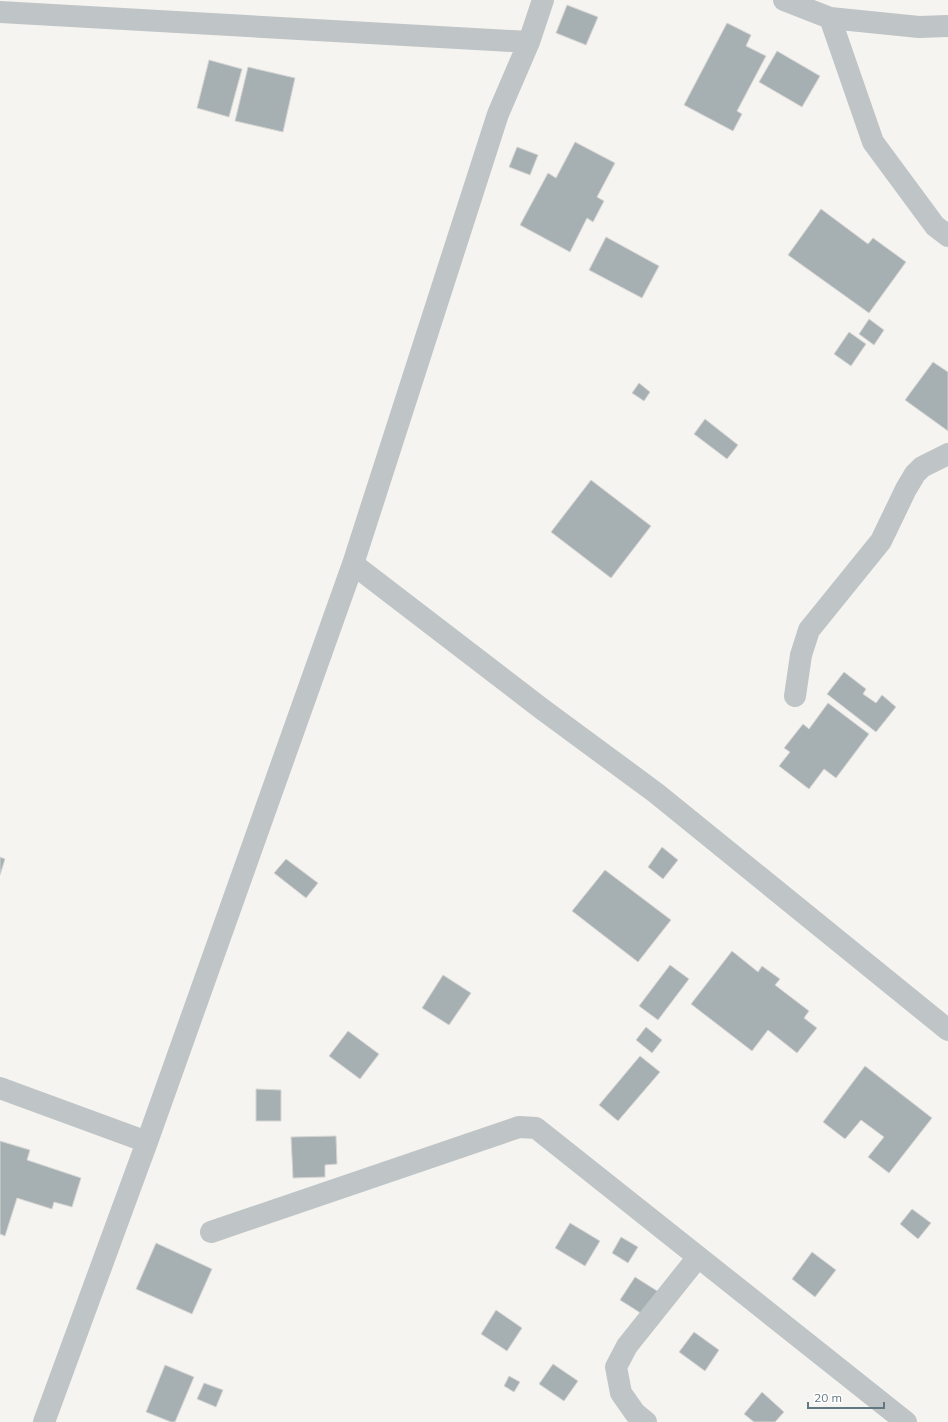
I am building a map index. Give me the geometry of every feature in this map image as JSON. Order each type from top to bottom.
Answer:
[{"type":"street","points":[[44,1422],[147,1142],[353,564],[498,114],[529,42],[543,0]]},
{"type":"street","points":[[784,0],[830,18],[919,27],[948,26]]},
{"type":"street","points":[[0,12],[529,42]]},
{"type":"street","points":[[830,18],[873,142],[935,226],[948,236]]},
{"type":"street","points":[[795,696],[801,655],[809,630],[881,541],[906,489],[915,474],[922,467],[948,454]]},
{"type":"street","points":[[353,564],[542,709],[656,793],[948,1030]]},
{"type":"street","points":[[0,1088],[147,1142]]},
{"type":"street","points":[[211,1232],[519,1127],[536,1128],[906,1422]]},
{"type":"street","points":[[646,1422],[635,1413],[621,1393],[616,1367],[627,1346],[698,1257]]},
{"type":"building","points":[[567,5],[598,17],[586,45],[556,33]]},
{"type":"building","points":[[727,23],[751,35],[746,46],[766,56],[737,111],[742,114],[733,131],[684,105]]},
{"type":"building","points":[[777,51],[820,76],[802,107],[759,82]]},
{"type":"building","points":[[209,60],[242,69],[229,117],[197,108]]},
{"type":"building","points":[[248,67],[295,78],[283,132],[235,121]]},
{"type":"building","points":[[575,142],[615,163],[597,197],[604,201],[593,222],[587,218],[570,252],[520,225],[548,173],[556,178]]},
{"type":"building","points":[[517,147],[538,155],[530,175],[509,167]]},
{"type":"building","points":[[821,209],[868,244],[873,238],[906,262],[869,313],[788,255]]},
{"type":"building","points":[[606,237],[659,266],[642,298],[589,270]]},
{"type":"building","points":[[869,319],[884,330],[874,345],[859,334]]},
{"type":"building","points":[[849,332],[866,344],[851,366],[834,354]]},
{"type":"building","points":[[933,362],[948,372],[948,431],[905,400]]},
{"type":"building","points":[[639,383],[650,392],[644,401],[632,393]]},
{"type":"building","points":[[705,419],[738,445],[727,459],[694,434]]},
{"type":"building","points":[[591,480],[651,526],[611,578],[551,532]]},
{"type":"building","points":[[844,672],[866,689],[863,694],[876,703],[882,695],[896,707],[876,732],[827,694]]},
{"type":"building","points":[[828,703],[869,734],[836,778],[824,769],[809,789],[779,766],[790,752],[784,748],[803,724],[809,729]]},
{"type":"building","points":[[662,847],[678,860],[663,879],[648,867]]},
{"type":"building","points":[[0,857],[5,859],[0,875]]},
{"type":"building","points":[[286,859],[318,883],[306,898],[274,873]]},
{"type":"building","points":[[605,870],[671,920],[638,962],[572,911]]},
{"type":"building","points":[[732,951],[758,972],[762,966],[780,979],[775,985],[809,1011],[804,1018],[817,1028],[797,1053],[768,1030],[752,1051],[691,1004]]},
{"type":"building","points":[[670,965],[689,979],[658,1020],[639,1006]]},
{"type":"building","points":[[443,975],[471,993],[449,1025],[422,1008]]},
{"type":"building","points":[[646,1027],[662,1040],[652,1053],[636,1040]]},
{"type":"building","points":[[348,1031],[379,1054],[360,1079],[329,1056]]},
{"type":"building","points":[[640,1056],[660,1072],[618,1121],[599,1105]]},
{"type":"building","points":[[865,1066],[932,1118],[889,1173],[868,1157],[884,1137],[861,1120],[845,1139],[823,1122]]},
{"type":"building","points":[[256,1089],[281,1090],[281,1121],[256,1121]]},
{"type":"building","points":[[336,1136],[337,1164],[325,1165],[325,1177],[293,1178],[291,1137]]},
{"type":"building","points":[[0,1141],[30,1150],[27,1160],[81,1178],[72,1207],[54,1202],[52,1209],[17,1198],[5,1236],[0,1234]]},
{"type":"building","points":[[912,1209],[931,1223],[918,1239],[900,1224]]},
{"type":"building","points":[[570,1223],[600,1241],[585,1266],[555,1248]]},
{"type":"building","points":[[621,1237],[638,1247],[628,1263],[612,1253]]},
{"type":"building","points":[[156,1243],[212,1269],[192,1314],[136,1289]]},
{"type":"building","points":[[812,1252],[836,1270],[815,1297],[792,1279]]},
{"type":"building","points":[[635,1277],[662,1294],[647,1317],[620,1300]]},
{"type":"building","points":[[496,1310],[522,1328],[507,1351],[481,1334]]},
{"type":"building","points":[[694,1332],[719,1350],[705,1371],[679,1352]]},
{"type":"building","points":[[553,1364],[578,1381],[564,1401],[539,1384]]},
{"type":"building","points":[[165,1365],[194,1377],[175,1422],[171,1422],[146,1412]]},
{"type":"building","points":[[509,1376],[520,1382],[514,1392],[504,1386]]},
{"type":"building","points":[[204,1383],[223,1390],[216,1407],[197,1399]]},
{"type":"building","points":[[762,1392],[784,1412],[775,1422],[754,1422],[744,1414]]}]
